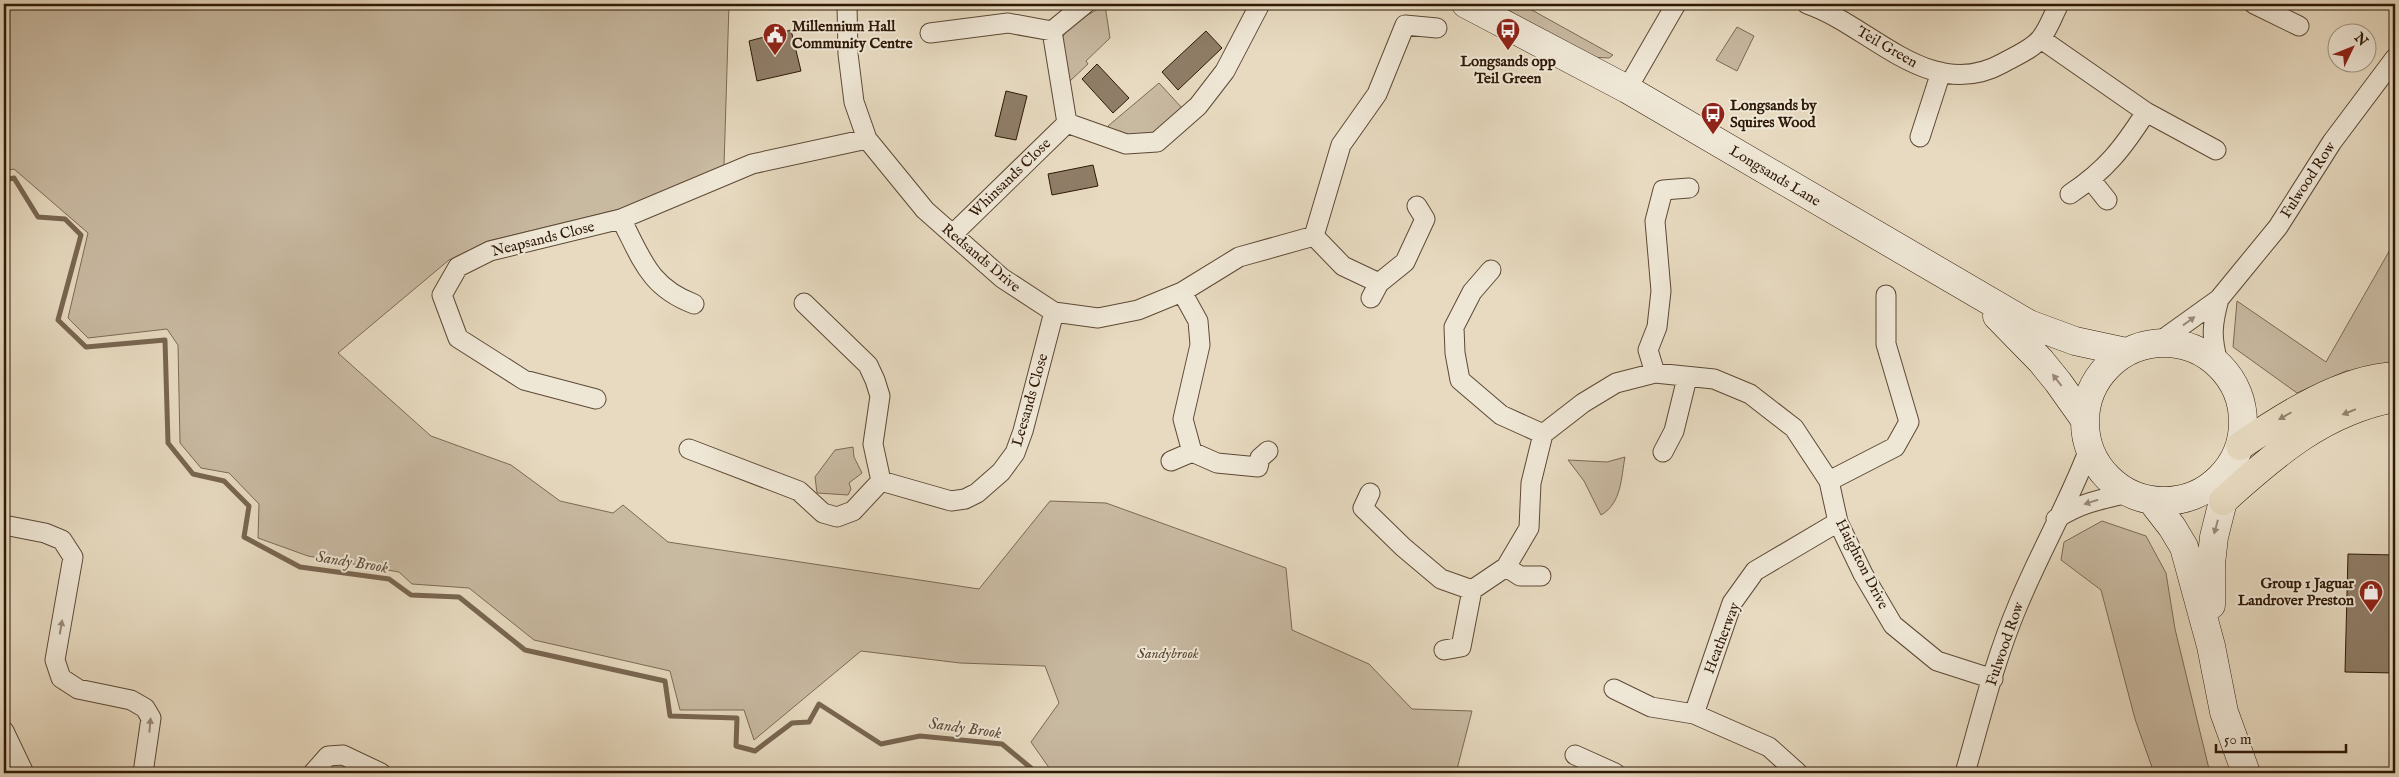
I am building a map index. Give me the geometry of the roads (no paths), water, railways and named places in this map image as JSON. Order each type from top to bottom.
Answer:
[{"type":"highway","points":[[2237,454],[2282,418],[2315,400],[2378,377],[2395,376]]},
{"type":"highway","points":[[2223,501],[2267,460],[2296,439],[2352,410],[2395,398]]},
{"type":"main road","name":"Longsands Lane","points":[[1466,4],[1574,59],[1627,89],[1976,295]]},
{"type":"main road","points":[[1976,295],[2029,324],[2048,332],[2086,344],[2126,352]]},
{"type":"main road","points":[[1976,295],[2041,361],[2085,420]]},
{"type":"main road","points":[[2210,646],[2211,564],[2214,537],[2244,424],[2241,401],[2232,380],[2218,362],[2200,350],[2180,344],[2159,342],[2142,345],[2126,352],[2109,364],[2096,380],[2088,400],[2085,420],[2089,449],[2103,472],[2113,482],[2140,497],[2172,527],[2184,547],[2210,646],[2224,712],[2246,773]]},
{"type":"main road","points":[[2140,497],[2180,499],[2198,494],[2218,481],[2237,454]]},
{"type":"street","name":"Redsands Drive","points":[[847,4],[848,54],[854,102],[867,139],[924,210],[1002,278],[1054,312],[1098,318],[1138,310],[1182,292],[1239,257],[1314,236]]},
{"type":"street","points":[[930,33],[1008,23],[1052,31],[1085,4]]},
{"type":"street","points":[[1052,31],[1067,123],[1126,144],[1157,142],[1198,106],[1225,71],[1260,4]]},
{"type":"street","points":[[1627,89],[1676,4]]},
{"type":"street","name":"Teil Green","points":[[1807,4],[1831,13],[1902,58],[1941,72],[1965,74],[1995,67],[2041,39]]},
{"type":"street","points":[[2059,4],[2041,39],[2146,112],[2216,150]]},
{"type":"street","points":[[2254,4],[2299,26]]},
{"type":"street","points":[[1417,206],[1425,220],[1405,262],[1375,290],[1343,266],[1314,236],[1341,144],[1377,94],[1405,25],[1438,28]]},
{"type":"street","name":"Fulwood Row","points":[[2159,342],[2218,299],[2278,227],[2332,142],[2395,58]]},
{"type":"street","points":[[1920,136],[1941,72]]},
{"type":"street","points":[[2070,194],[2091,180],[2123,148],[2146,112]]},
{"type":"street","name":"Whinsands Close","points":[[953,234],[1067,123]]},
{"type":"street","name":"Neapsands Close","points":[[596,398],[524,380],[458,338],[442,295],[458,268],[490,251],[621,219],[752,164],[867,139]]},
{"type":"street","points":[[2091,180],[2107,200]]},
{"type":"street","points":[[1655,372],[1648,350],[1658,327],[1661,291],[1655,222],[1663,190],[1689,188]]},
{"type":"street","points":[[621,219],[650,273],[673,296],[694,304]]},
{"type":"street","points":[[1444,650],[1461,647],[1472,590],[1506,567],[1529,528],[1531,483],[1543,434],[1501,415],[1460,380],[1455,353],[1454,327],[1472,292],[1491,270]]},
{"type":"street","points":[[1182,292],[1198,321],[1200,345],[1184,419],[1192,452]]},
{"type":"street","points":[[1829,482],[1895,447],[1908,422],[1886,344],[1886,295]]},
{"type":"street","name":"Fulwood Row","points":[[2218,299],[2212,325],[2212,340],[2218,362]]},
{"type":"street","points":[[689,449],[799,491],[823,513],[837,517],[853,511],[881,481],[873,444],[880,396],[876,380],[868,365],[804,303]]},
{"type":"street","name":"Leesands Close","points":[[881,481],[951,501],[966,500],[1001,472],[1015,453],[1023,431],[1054,312]]},
{"type":"street","name":"Haighton Drive","points":[[1543,434],[1582,403],[1616,383],[1655,372],[1687,378],[1714,379],[1750,394],[1794,428],[1829,482],[1838,522],[1863,574],[1893,625],[1937,661],[1993,678]]},
{"type":"street","points":[[1663,452],[1674,431],[1687,378]]},
{"type":"street","name":"Fulwood Row","points":[[1965,773],[1993,678],[2017,607],[2056,519],[2078,478],[2089,449]]},
{"type":"street","points":[[1171,460],[1192,452],[1218,463],[1258,467],[1260,458],[1268,451]]},
{"type":"street","points":[[1370,493],[1363,508],[1403,547],[1441,579],[1472,590]]},
{"type":"street","points":[[2056,519],[2073,508],[2092,500],[2140,497]]},
{"type":"street","name":"Heatherway","points":[[1694,714],[1732,603],[1756,571],[1838,522]]},
{"type":"street","points":[[4,525],[62,540],[73,557],[55,660],[61,678],[78,690],[131,700],[145,708],[151,718],[143,773]]},
{"type":"street","points":[[1506,567],[1520,576],[1541,576]]},
{"type":"street","points":[[1614,689],[1651,707],[1694,714],[1769,747],[1798,773]]},
{"type":"street","points":[[4,731],[24,773]]},
{"type":"street","points":[[313,773],[328,756],[343,755],[381,773]]},
{"type":"street","points":[[1574,755],[1615,773]]},
{"type":"waterway","name":"Sandy Brook","points":[[4,180],[14,178],[38,217],[65,219],[81,235],[58,320],[86,347],[165,340],[168,443],[193,474],[224,481],[249,506],[244,537],[300,567],[389,579],[411,595],[459,597],[525,650],[665,681],[670,716],[737,718],[736,746],[755,751],[792,723],[809,722],[819,704],[881,744],[920,736],[1002,744],[1037,773]]},
{"type":"place","name":"Longsands opp Teil Green","points":[[1508,51]]},
{"type":"place","name":"Millennium Hall Community Centre","points":[[775,56]]},
{"type":"place","name":"Longsands by Squires Wood","points":[[1713,135]]},
{"type":"place","name":"Group 1 Jaguar Landrover Preston","points":[[2371,613]]},
{"type":"park label","name":"Sandybrook","points":[[1168,653]]}]
